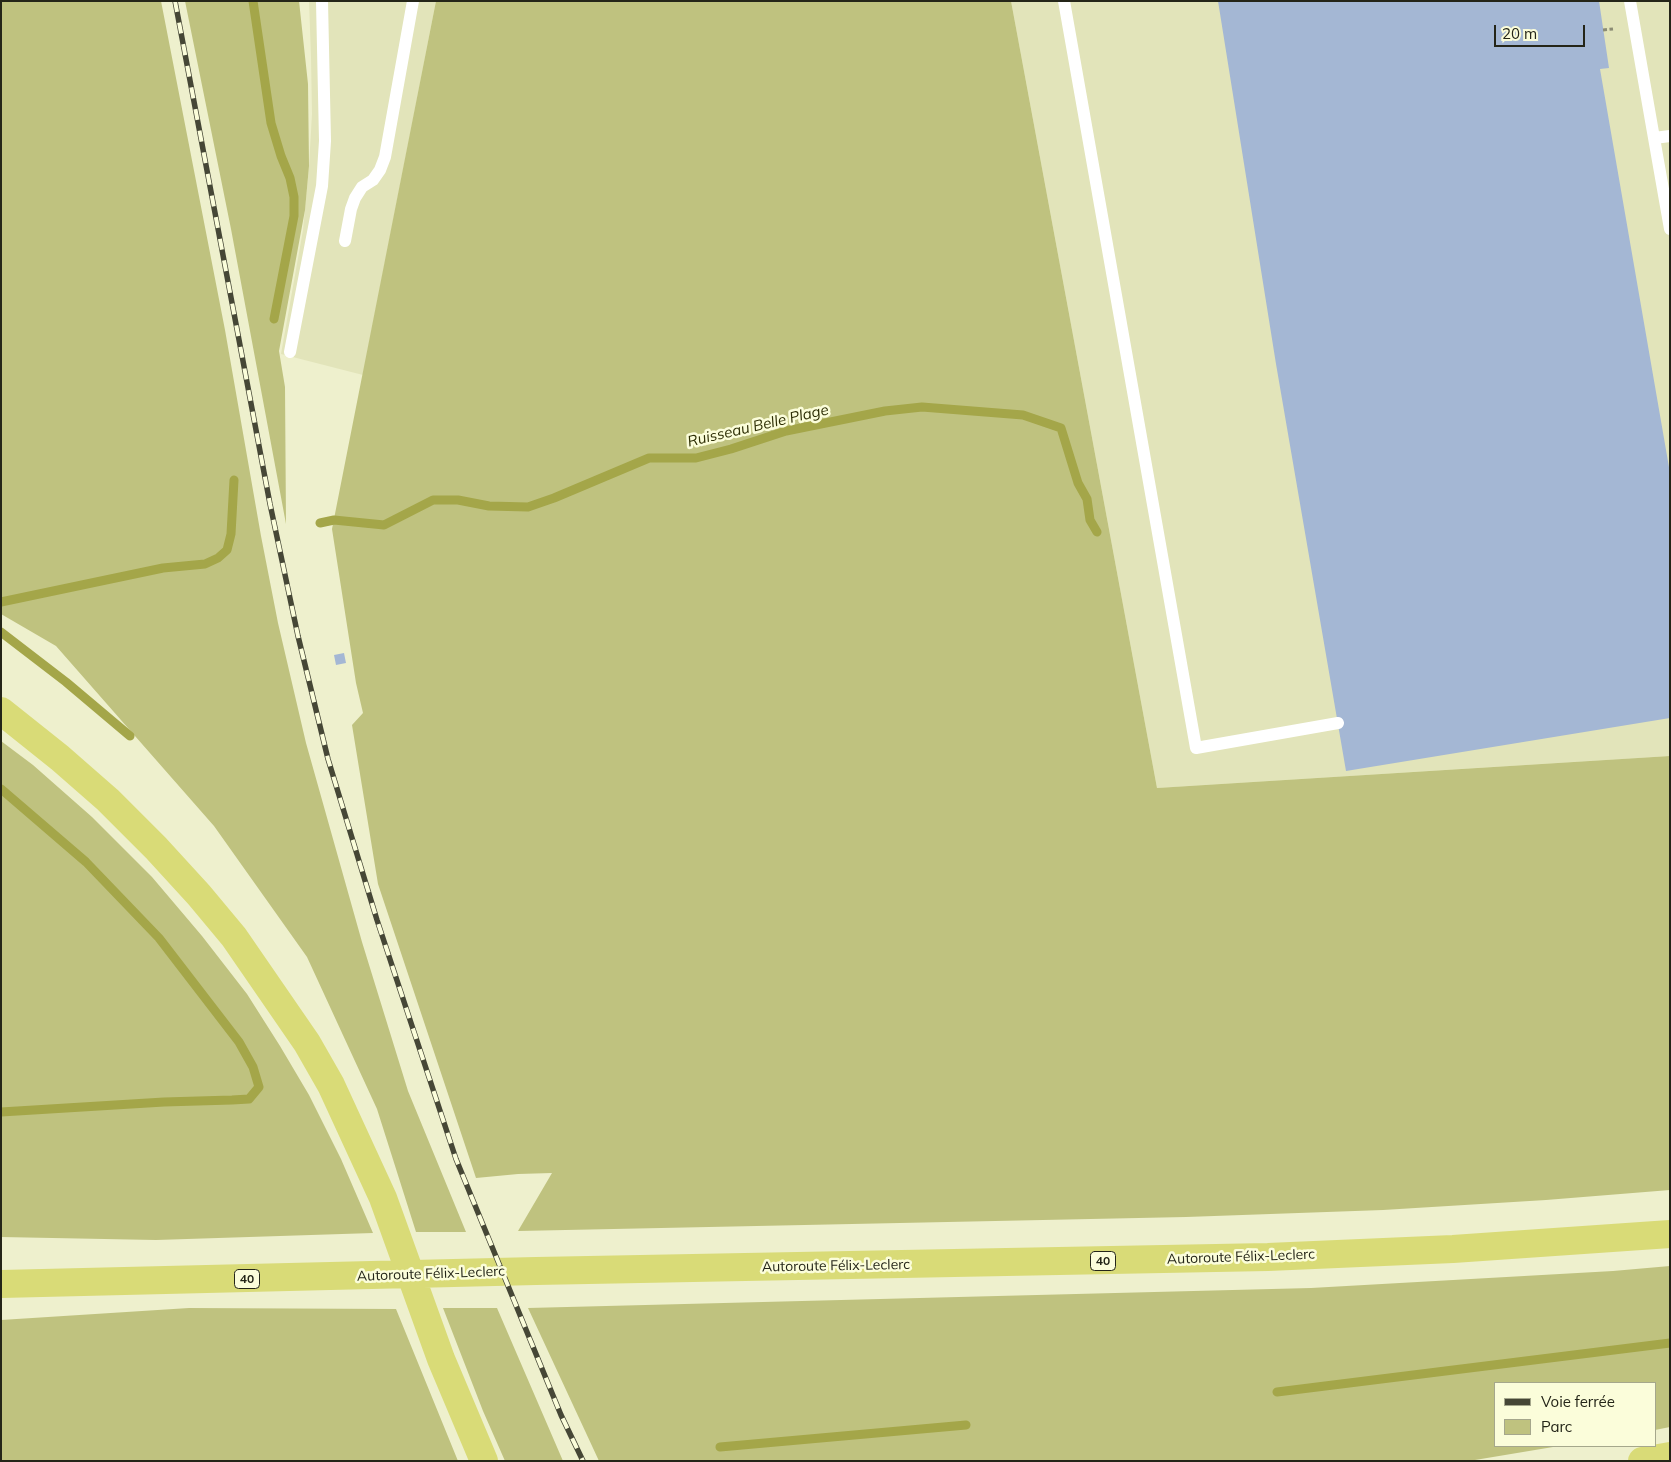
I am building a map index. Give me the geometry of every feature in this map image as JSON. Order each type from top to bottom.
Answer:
[{"type":"highway","points":[[1,711],[60,758],[108,800],[162,854],[234,938],[307,1043],[330,1085],[382,1198],[441,1359],[484,1461]]},
{"type":"highway","name":"Autoroute Félix-Leclerc","points":[[1,1284],[536,1271],[1258,1257],[1453,1249],[1670,1234]]},
{"type":"highway","points":[[1642,1461],[1670,1456]]},
{"type":"lane","points":[[290,352],[322,186],[325,141],[322,1]]},
{"type":"lane","points":[[345,241],[355,198],[362,187],[377,175],[385,158],[413,1]]},
{"type":"lane","points":[[1064,1],[1196,748],[1338,723]]},
{"type":"lane","points":[[1630,1],[1670,229]]},
{"type":"lane","points":[[1654,138],[1670,136]]},
{"type":"path","points":[[1603,30],[1617,28]]},
{"type":"shaded area","points":[[309,1],[436,1],[363,375],[281,354],[303,230],[309,166],[312,114]]},
{"type":"shaded area","points":[[1011,1],[1670,1],[1670,756],[1157,788]]},
{"type":"green space","points":[[1,1],[161,1],[225,330],[278,623],[306,743],[362,942],[408,1091],[466,1232],[416,1232],[377,1109],[307,957],[214,826],[56,646],[1,614]]},
{"type":"green space","points":[[185,1],[299,1],[308,84],[309,166],[305,210],[279,351],[285,387],[286,524],[231,229]]},
{"type":"green space","points":[[436,1],[1011,1],[1157,788],[1670,756],[1670,1190],[1383,1210],[1186,1217],[518,1231],[552,1173],[476,1178],[378,884],[352,725],[363,713],[356,683],[332,529]]},
{"type":"green space","points":[[1,741],[33,765],[92,817],[152,877],[202,936],[247,994],[309,1095],[341,1159],[373,1233],[156,1240],[1,1237]]},
{"type":"green space","points":[[1670,1266],[1670,1427],[1656,1430],[1656,1382],[1494,1382],[1494,1447],[1553,1447],[1469,1461],[599,1461],[528,1308],[1311,1288],[1613,1271]]},
{"type":"green space","points":[[189,1308],[396,1309],[458,1461],[1,1461],[1,1320]]},
{"type":"green space","points":[[443,1308],[497,1308],[563,1461],[505,1461],[483,1411]]},
{"type":"building","points":[[1218,1],[1599,1],[1609,68],[1600,69],[1670,473],[1670,718],[1346,771],[1276,364]]},
{"type":"building","points":[[344,653],[346,663],[336,665],[334,655]]},
{"type":"waterway","points":[[253,1],[271,123],[290,178],[294,197],[294,216],[274,319]]},
{"type":"waterway","name":"Ruisseau Belle Plage","points":[[320,523],[334,520],[384,525],[433,500],[458,500],[489,506],[528,507],[649,458],[696,458],[786,431],[885,411],[922,407],[1023,415],[1061,428],[1078,483],[1087,499],[1090,520],[1097,532]]},
{"type":"waterway","points":[[1,602],[163,568],[205,564],[218,558],[227,550],[231,534],[234,480]]},
{"type":"waterway","points":[[1,632],[66,682],[130,736]]},
{"type":"waterway","points":[[1,789],[86,862],[159,938],[239,1042],[253,1067],[259,1087],[249,1099],[1,1112]]},
{"type":"waterway","points":[[1277,1392],[1670,1343]]},
{"type":"waterway","points":[[720,1447],[966,1425]]},
{"type":"railway","points":[[175,1],[270,504],[298,636],[328,759],[377,920],[456,1159],[561,1415],[583,1461]]}]
